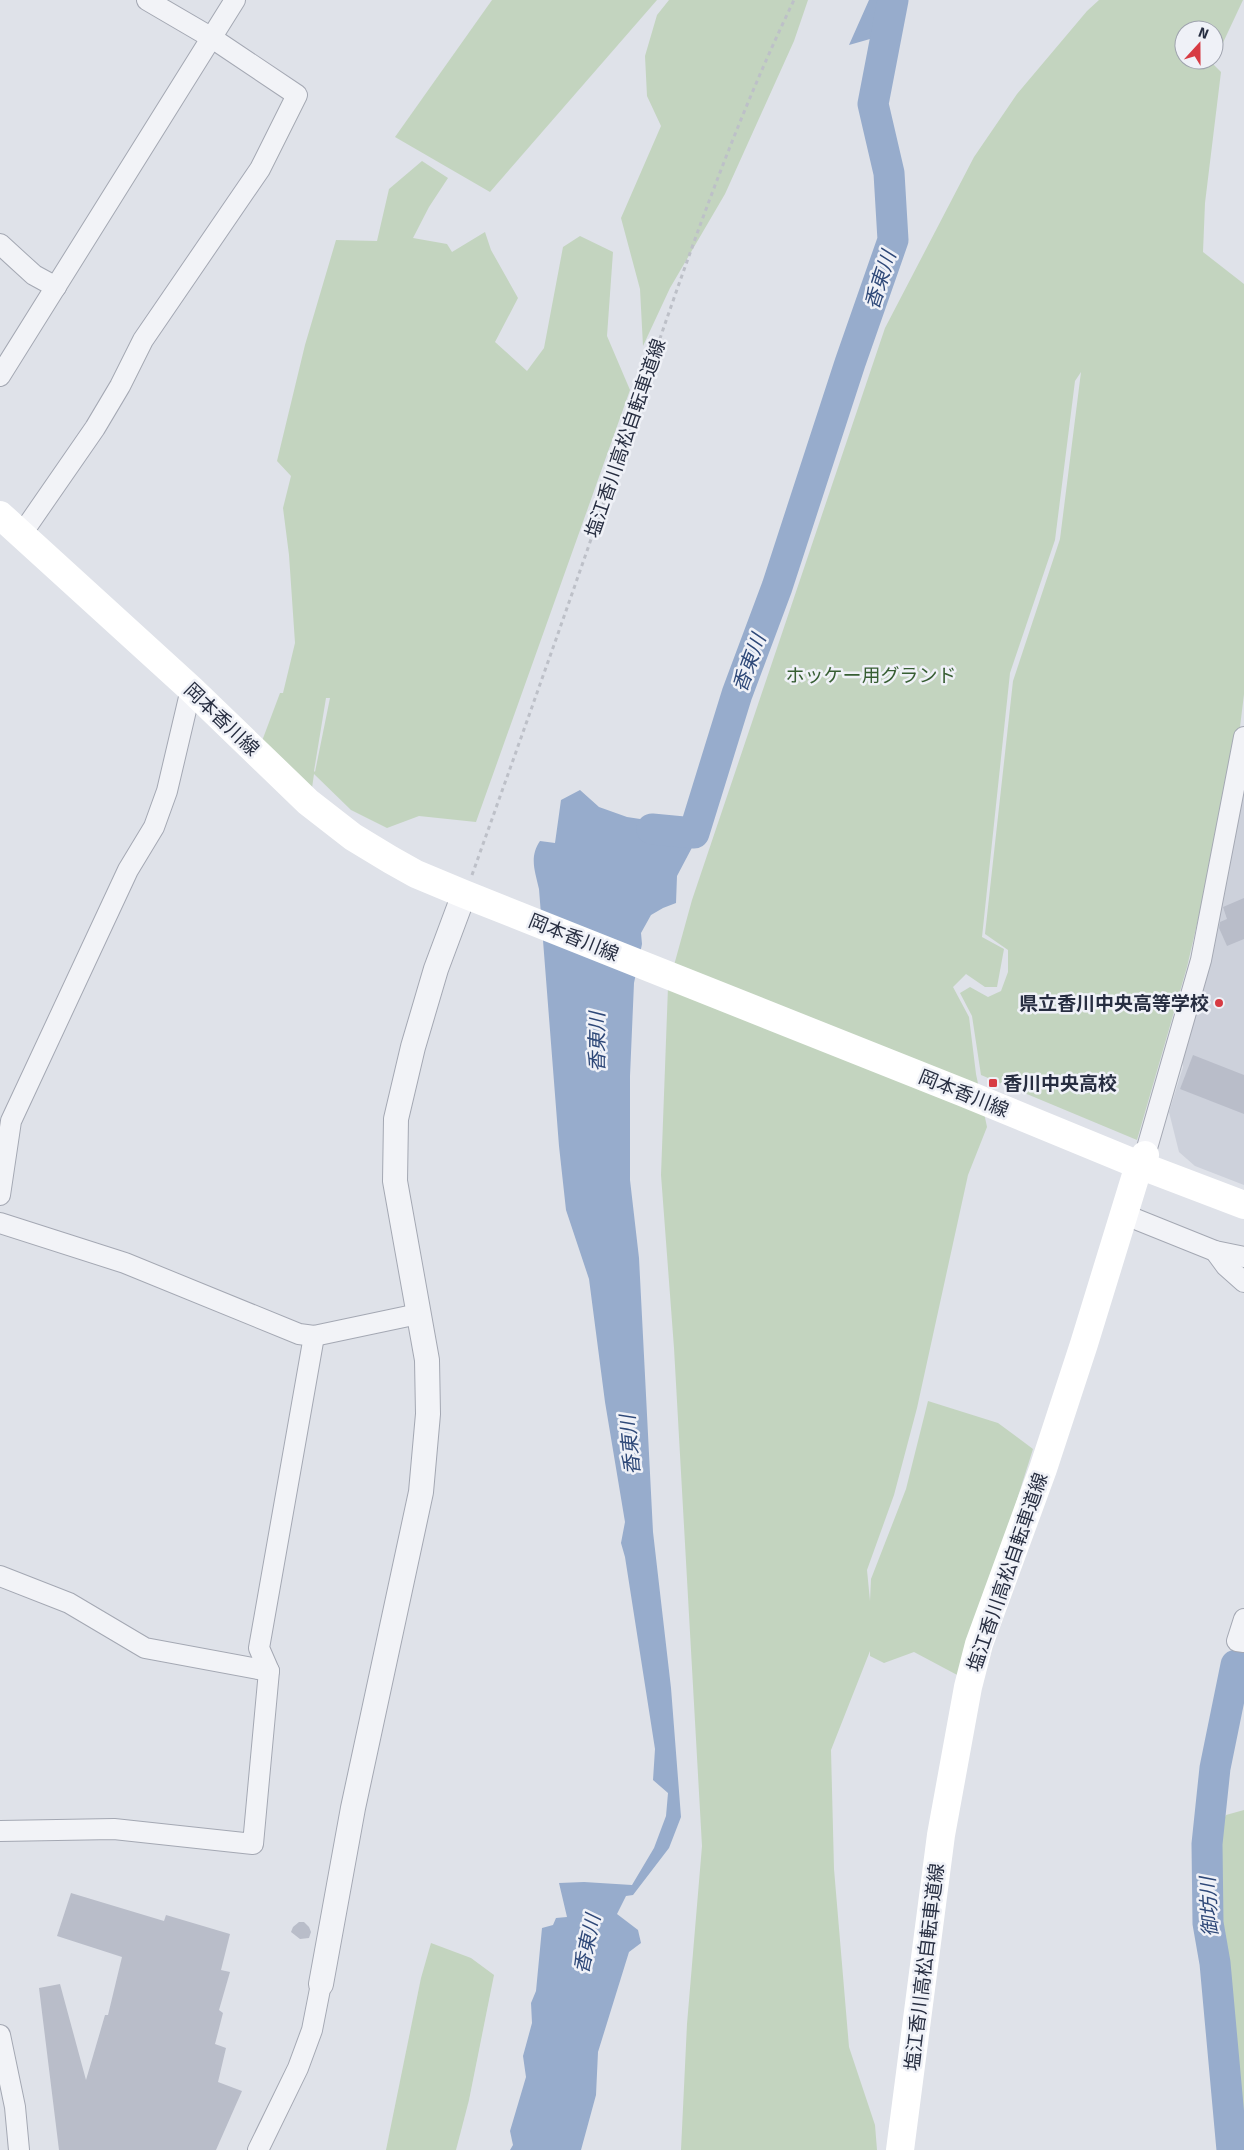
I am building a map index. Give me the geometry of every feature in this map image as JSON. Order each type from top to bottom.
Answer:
[{"type":"main road","name":"岡本香川線","points":[[0,515],[191,689],[308,802],[353,837],[416,874],[467,888],[494,906],[964,1093],[1142,1160],[1244,1205]]},
{"type":"main road","name":"塩江香川高松自転車道線","points":[[900,2150],[941,1835],[968,1687],[979,1644],[1043,1469],[1084,1344],[1123,1214],[1142,1160]]},
{"type":"street","points":[[21,535],[96,428],[143,340],[260,169],[297,95],[212,38],[147,0]]},
{"type":"street","points":[[0,376],[235,0]]},
{"type":"street","points":[[0,244],[34,275],[56,287]]},
{"type":"street","points":[[0,1195],[11,1121],[128,870],[154,827],[167,791],[191,689]]},
{"type":"street","points":[[1142,1160],[1201,960],[1244,737]]},
{"type":"street","points":[[258,2150],[298,2068],[312,2030],[353,1808],[421,1492],[428,1414],[427,1360],[395,1181],[396,1119],[413,1047],[436,969],[467,888]]},
{"type":"street","points":[[1123,1214],[1215,1251],[1244,1257]]},
{"type":"street","points":[[0,1224],[125,1263],[299,1334],[314,1336],[418,1314]]},
{"type":"street","points":[[1215,1251],[1226,1266],[1244,1282]]},
{"type":"street","points":[[0,1831],[114,1829],[253,1844],[269,1671],[258,1648],[314,1336]]},
{"type":"street","points":[[0,1576],[69,1603],[144,1648],[269,1671]]},
{"type":"street","points":[[1244,1619],[1237,1641],[1244,1642]]},
{"type":"street","points":[[0,2035],[15,2107],[19,2150]]},
{"type":"path","name":"塩江香川高松自転車道線","points":[[467,888],[620,456],[685,263],[761,68],[794,0]]},
{"type":"shaded area","name":"県立香川中央高等学校","points":[[1244,788],[1244,1185],[1195,1166],[1179,1152],[1169,1112],[1183,1067],[1181,1045]]},
{"type":"green space","points":[[492,0],[657,0],[490,192],[395,137]]},
{"type":"green space","points":[[669,0],[808,0],[794,41],[725,194],[670,288],[643,346],[640,289],[621,218],[661,126],[647,96],[645,56],[657,15]]},
{"type":"green space","name":"ホッケー用グランド","points":[[1099,0],[1243,0],[1224,41],[1224,20],[1174,20],[1174,70],[1219,70],[1221,72],[1205,203],[1203,252],[1244,284],[1244,694],[1237,752],[1187,967],[1137,1140],[981,1075],[972,1016],[960,993],[970,987],[988,997],[1001,991],[1008,972],[1008,950],[985,934],[1013,681],[1060,539],[1081,372],[1075,381],[1055,540],[1010,673],[982,937],[1004,949],[997,987],[985,987],[966,974],[953,987],[969,1017],[976,1074],[987,1127],[968,1175],[917,1408],[894,1495],[867,1570],[870,1601],[871,1579],[906,1489],[928,1401],[998,1423],[1033,1449],[961,1677],[914,1652],[884,1663],[870,1656],[870,1651],[831,1750],[834,1869],[849,2047],[875,2125],[877,2150],[681,2150],[687,2024],[702,1846],[674,1348],[661,1175],[668,987],[692,900],[885,328],[974,157],[1017,94],[1087,11]]},
{"type":"green space","points":[[422,161],[448,178],[429,207],[413,238],[447,244],[452,252],[485,232],[491,250],[518,298],[495,342],[527,371],[544,348],[563,247],[580,236],[613,252],[607,336],[630,390],[476,822],[419,816],[387,828],[351,810],[314,774],[312,788],[262,741],[280,693],[283,693],[295,643],[289,555],[283,508],[291,476],[277,461],[305,345],[336,240],[377,241],[389,189]],"holes":[[[326,698],[330,698],[315,772]]]},
{"type":"green space","points":[[1244,1810],[1244,2150],[1236,2150],[1215,1922],[1214,1840],[1226,1815]]},
{"type":"green space","points":[[431,1943],[471,1958],[494,1975],[469,2100],[456,2150],[386,2150],[421,1978]]},
{"type":"water","points":[[869,0],[908,0],[883,52],[870,39],[849,45]]},
{"type":"water","points":[[580,790],[599,807],[627,817],[673,824],[694,833],[696,840],[677,876],[676,903],[651,915],[641,933],[642,944],[634,983],[630,1076],[630,1180],[639,1258],[653,1532],[671,1688],[681,1817],[669,1848],[633,1895],[626,1896],[617,1914],[638,1930],[641,1943],[629,1952],[598,2052],[596,2095],[581,2150],[510,2150],[513,2145],[510,2131],[526,2077],[523,2056],[532,2023],[531,2003],[536,1991],[542,1928],[553,1925],[556,1918],[567,1917],[559,1883],[584,1882],[632,1885],[654,1848],[666,1816],[668,1793],[653,1780],[655,1749],[625,1557],[621,1543],[625,1522],[605,1402],[589,1279],[566,1210],[559,1146],[539,889],[534,864],[535,853],[540,841],[555,843],[561,800]]},
{"type":"building","points":[[1244,898],[1244,939],[1227,946],[1219,928],[1220,922],[1227,919],[1223,907]]},
{"type":"building","points":[[1193,1055],[1244,1075],[1244,1114],[1180,1089]]},
{"type":"building","points":[[71,1893],[164,1921],[166,1915],[230,1934],[221,1970],[230,1972],[219,2010],[223,2013],[215,2044],[226,2048],[218,2082],[242,2091],[216,2150],[59,2150],[39,1988],[60,1984],[86,2080],[105,2015],[108,2015],[122,1957],[57,1936]]},
{"type":"building","points":[[299,1922],[304,1922],[309,1927],[311,1932],[309,1938],[300,1939],[291,1932],[293,1927]]},
{"type":"waterway","name":"香東川","points":[[652,829],[694,833],[737,694],[777,587],[850,363],[893,240],[889,173],[873,104],[893,0]]},
{"type":"waterway","name":"御坊川","points":[[1232,2150],[1215,1963],[1208,1923],[1207,1844],[1215,1768],[1236,1665]]},
{"type":"place","name":"県立香川中央高等学校","points":[[1219,1003]]},
{"type":"place","name":"香川中央高校","points":[[993,1083]]}]
